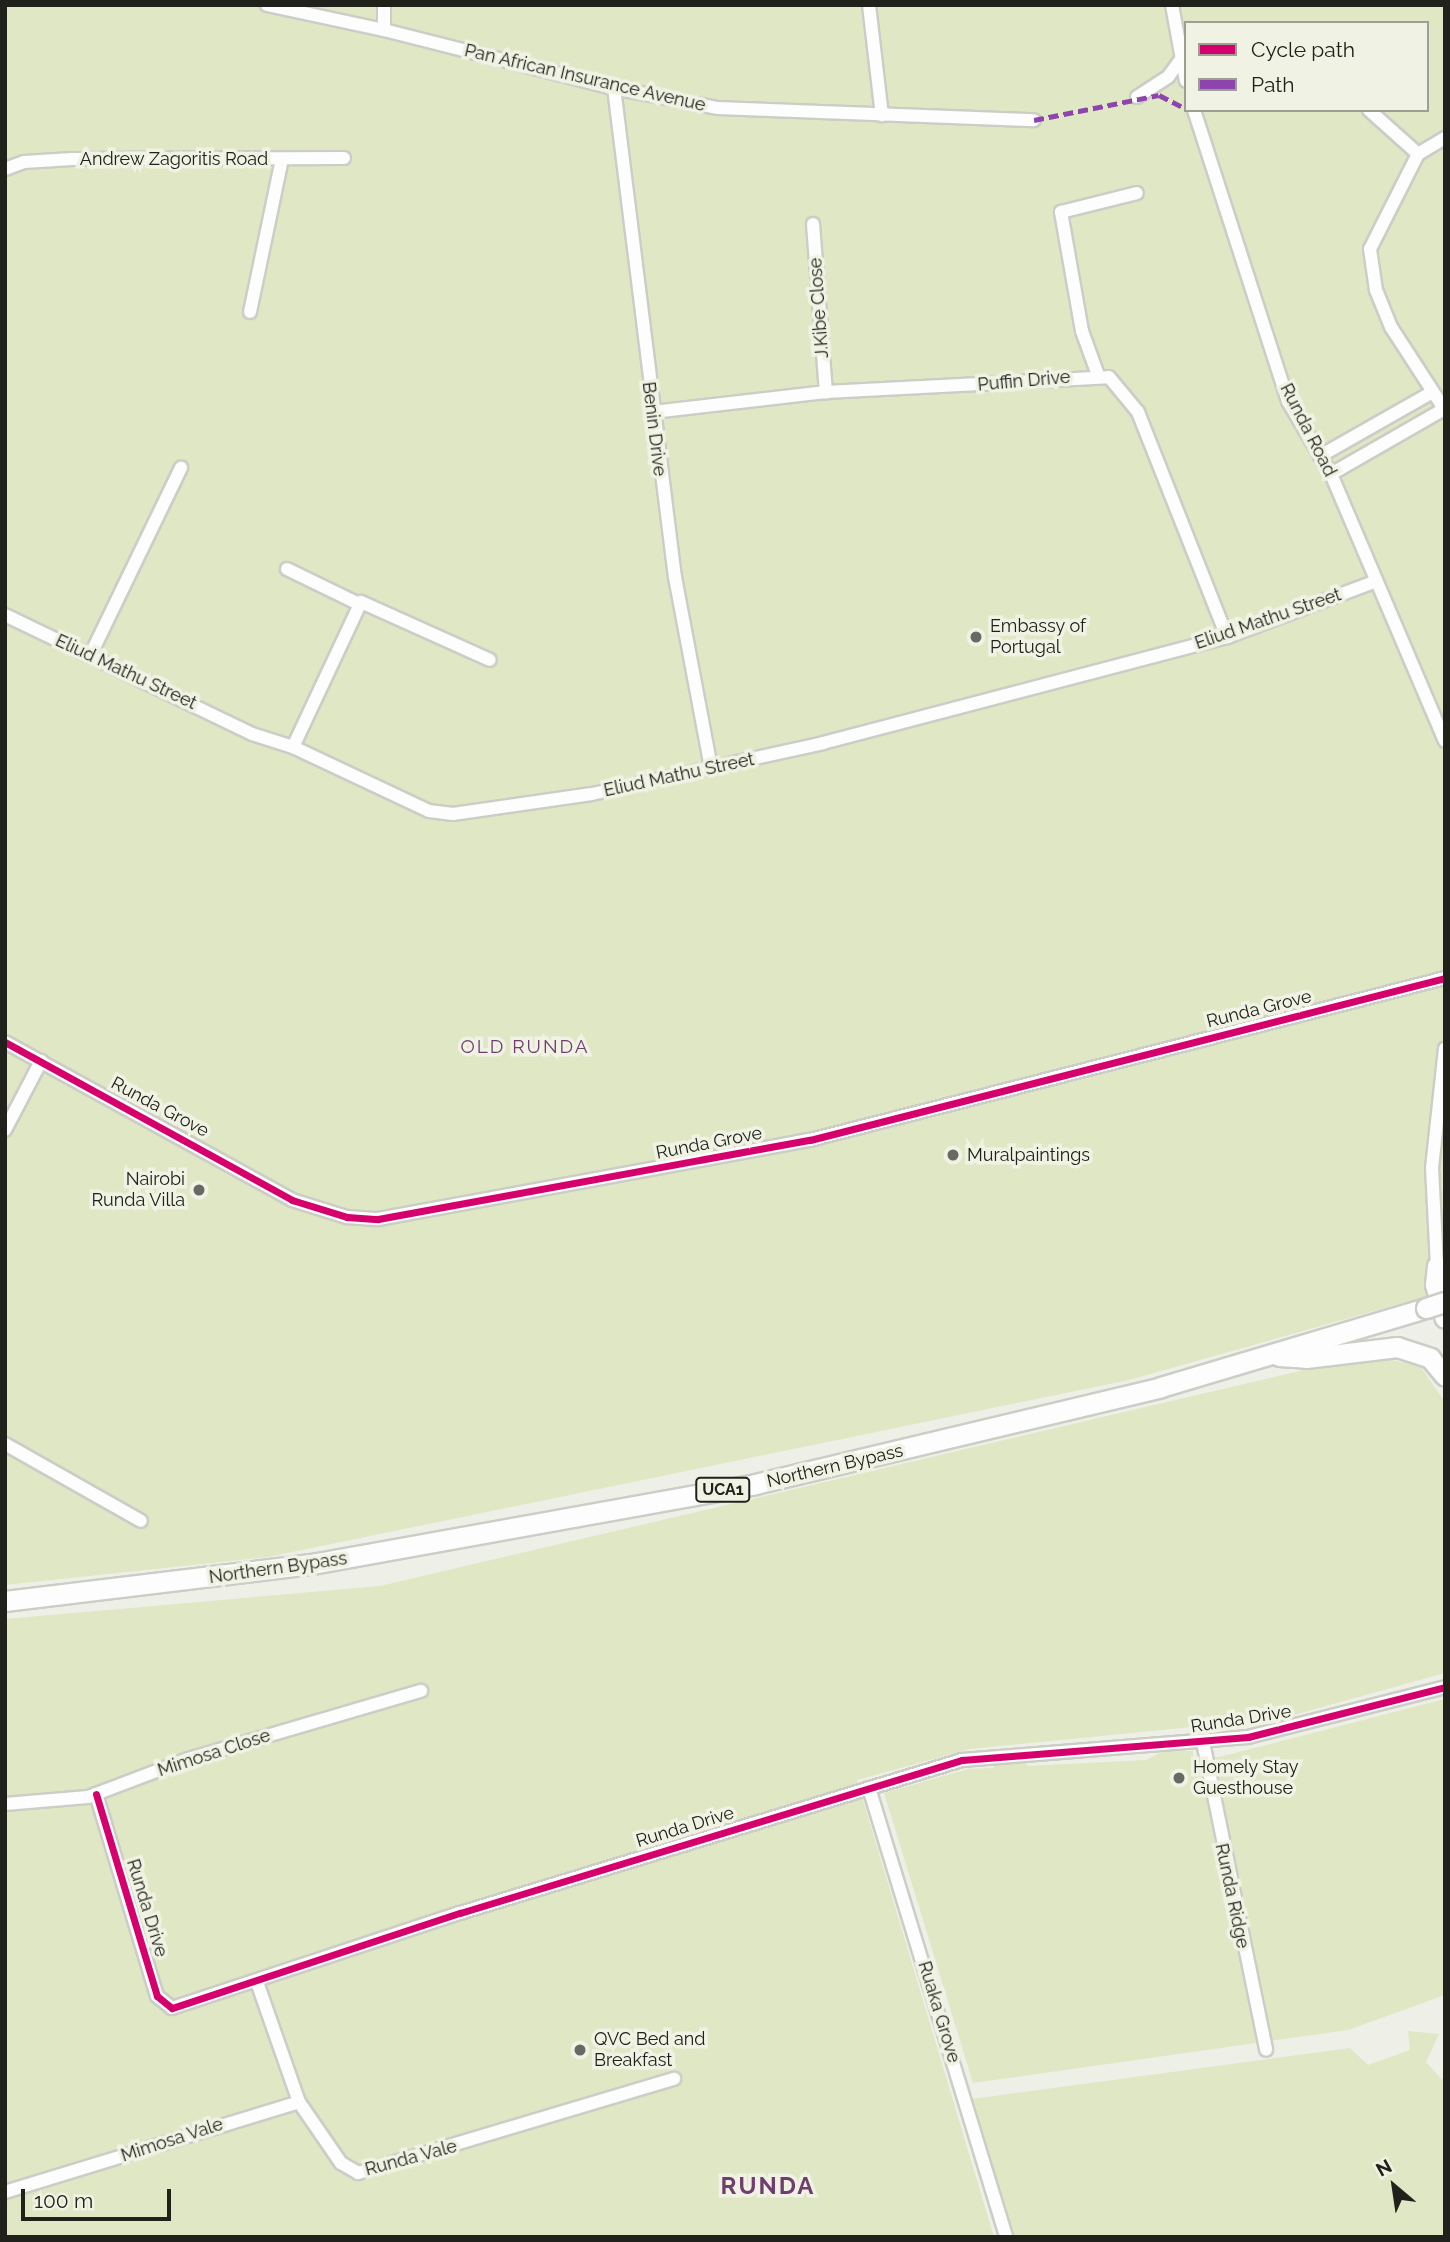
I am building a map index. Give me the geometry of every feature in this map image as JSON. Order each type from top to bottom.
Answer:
[{"type":"main road","name":"Northern Bypass","points":[[5,1601],[324,1562],[755,1484],[1025,1422],[1436,1305]]},
{"type":"main road","points":[[1270,1354],[1306,1358],[1397,1347],[1430,1358],[1445,1376]]},
{"type":"street","name":"Pan African Insurance Avenue","points":[[267,5],[384,30],[614,88],[718,108],[1034,120]]},
{"type":"street","points":[[384,5],[384,30]]},
{"type":"street","points":[[869,5],[882,115]]},
{"type":"street","points":[[1172,5],[1184,72]]},
{"type":"street","points":[[1137,97],[1168,77],[1181,59]]},
{"type":"street","name":"Benin Drive","points":[[614,88],[675,577],[711,768]]},
{"type":"street","name":"Runda Road","points":[[1195,112],[1289,401],[1331,474],[1374,582],[1445,741]]},
{"type":"street","points":[[1371,112],[1418,154]]},
{"type":"street","points":[[1331,474],[1444,410],[1391,327],[1376,290],[1370,249],[1418,154],[1445,138]]},
{"type":"street","name":"Andrew Zagoritis Road","points":[[5,169],[24,162],[72,159],[344,158]]},
{"type":"street","points":[[250,312],[282,159]]},
{"type":"street","points":[[1137,193],[1061,212],[1082,331],[1098,375],[1119,386],[1138,412],[1227,637]]},
{"type":"street","name":"J.Kibe Close","points":[[813,224],[826,392]]},
{"type":"street","name":"Puffin Drive","points":[[653,412],[826,392],[1098,375]]},
{"type":"street","points":[[1320,456],[1431,393]]},
{"type":"street","points":[[91,654],[181,468]]},
{"type":"street","points":[[287,569],[359,604],[490,660]]},
{"type":"street","name":"Eliud Mathu Street","points":[[5,615],[91,654],[252,734],[293,747],[429,811],[453,814],[592,794],[711,768],[1227,637],[1374,582]]},
{"type":"street","points":[[293,747],[359,604]]},
{"type":"street","name":"Runda Grove","points":[[5,1042],[292,1200],[347,1217],[378,1219],[810,1140],[1445,978]]},
{"type":"street","points":[[1445,1049],[1432,1168],[1441,1274],[1435,1285],[1445,1319]]},
{"type":"street","points":[[5,1130],[41,1061]]},
{"type":"street","points":[[5,1444],[141,1521]]},
{"type":"street","name":"Runda Drive","points":[[96,1794],[163,2004],[172,2008],[460,1913],[962,1760],[1203,1742],[1290,1729],[1445,1688]]},
{"type":"street","name":"Mimosa Close","points":[[5,1804],[96,1794],[188,1759],[421,1691]]},
{"type":"street","name":"Runda Ridge","points":[[1203,1742],[1266,2050]]},
{"type":"street","name":"Ruaka Grove","points":[[869,1788],[1006,2237]]},
{"type":"street","name":"Runda Vale","points":[[257,1982],[299,2102],[341,2163],[358,2173],[674,2079]]},
{"type":"street","name":"Mimosa Vale","points":[[5,2192],[299,2102]]},
{"type":"green space","points":[[5,5],[1445,5],[1445,1291],[1129,1380],[268,1557],[5,1585]]},
{"type":"green space","points":[[1368,1355],[1420,1366],[1445,1402],[1445,1673],[1283,1718],[970,1749],[857,1780],[994,2237],[5,2237],[5,1619],[380,1586]]},
{"type":"green space","points":[[1445,1699],[1445,1995],[1348,2030],[973,2083],[884,1793],[968,1769],[993,1768],[997,1763],[1027,1761],[1027,1766],[1146,1760],[1163,1751],[1193,1751],[1193,1758],[1219,1757]]},
{"type":"green space","points":[[1408,2031],[1439,2034],[1426,2062],[1441,2079],[1445,2077],[1445,2237],[1015,2237],[972,2099],[1350,2048],[1368,2065],[1410,2050]]},
{"type":"marked path","points":[[1034,120],[1159,95],[1184,108]]},
{"type":"cycle path","points":[[5,1042],[292,1200],[347,1217],[378,1219],[810,1140],[1445,978]]},
{"type":"cycle path","points":[[96,1794],[157,1996],[172,2008],[460,1913],[962,1760],[1248,1737],[1445,1687]]},
{"type":"place","name":"Embassy of Portugal","points":[[976,637]]},
{"type":"place","name":"Muralpaintings","points":[[953,1155]]},
{"type":"place","name":"Nairobi Runda Villa","points":[[199,1190]]},
{"type":"place","name":"Homely Stay Guesthouse","points":[[1179,1778]]},
{"type":"place","name":"QVC Bed and Breakfast","points":[[580,2050]]},
{"type":"district","name":"OLD RUNDA","points":[[525,1047]]},
{"type":"district","name":"RUNDA","points":[[768,2186]]}]
